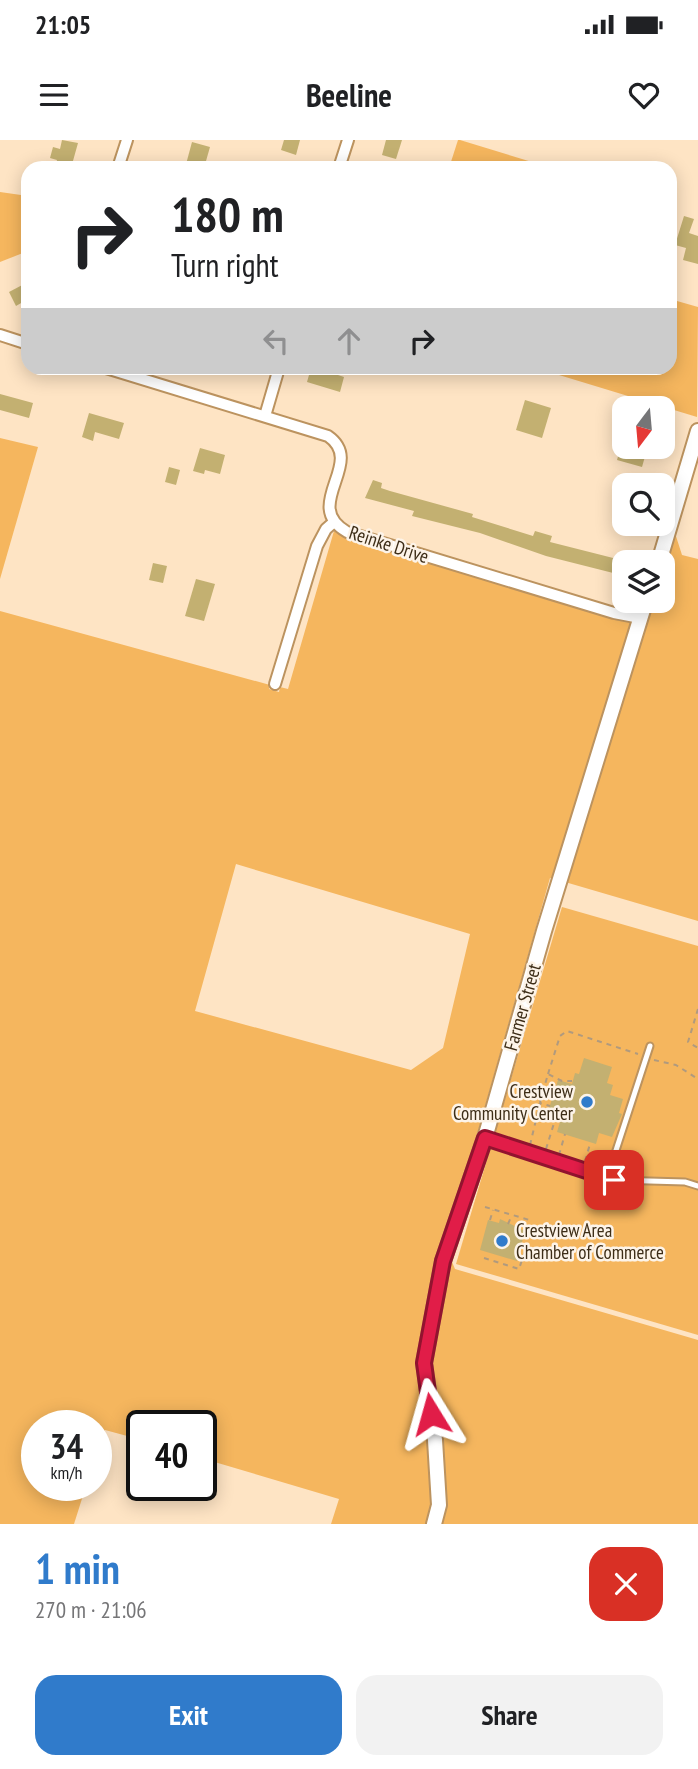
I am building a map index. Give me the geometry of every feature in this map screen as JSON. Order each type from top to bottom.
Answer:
[{"type":"street","points":[[120,161],[127,140]]},
{"type":"street","points":[[341,161],[348,140]]},
{"type":"street","points":[[0,335],[21,342]]},
{"type":"street","name":"Reinke Drive","points":[[129,375],[328,436],[337,442],[342,459],[329,504],[334,522],[347,532],[614,613],[640,618]]},
{"type":"street","points":[[265,416],[276,375]]},
{"type":"street","points":[[663,550],[698,431]]},
{"type":"street","points":[[275,684],[317,546],[326,529],[334,522]]},
{"type":"street","name":"Farmer Street","points":[[433,1524],[439,1505],[435,1440],[424,1363],[443,1261],[485,1138],[642,613]]},
{"type":"lane","points":[[607,1178],[650,1046]]},
{"type":"lane","points":[[485,1138],[607,1178],[685,1182],[698,1186]]},
{"type":"path","points":[[698,1009],[688,1042],[698,1048]]},
{"type":"path","points":[[534,1149],[530,1146],[530,1133],[560,1037],[567,1031],[633,1052],[645,1061],[658,1059],[698,1079]]},
{"type":"path","points":[[548,1074],[562,1081],[572,1081]]},
{"type":"path","points":[[540,1103],[550,1106]]},
{"type":"path","points":[[546,1151],[555,1120]]},
{"type":"path","points":[[559,1156],[565,1134]]},
{"type":"path","points":[[577,1159],[584,1164],[590,1144]]},
{"type":"path","points":[[539,1150],[564,1156]]},
{"type":"path","points":[[485,1207],[533,1222]]},
{"type":"path","points":[[490,1220],[493,1209]]},
{"type":"path","points":[[508,1224],[512,1215]]},
{"type":"path","points":[[484,1258],[519,1269],[526,1248]]},
{"type":"shaded area","points":[[460,140],[529,161],[451,161]]},
{"type":"shaded area","points":[[0,192],[21,195],[21,254],[0,262]]},
{"type":"shaded area","points":[[677,301],[698,307],[697,417],[676,411],[676,396],[628,396],[559,375],[677,375]]},
{"type":"shaded area","points":[[0,438],[38,447],[0,579]]},
{"type":"shaded area","points":[[334,531],[345,538],[632,623],[555,879],[550,878],[461,1191],[419,1364],[434,1504],[428,1524],[331,1524],[339,1499],[217,1463],[217,1410],[126,1410],[126,1436],[112,1432],[112,1410],[21,1410],[21,1501],[81,1501],[74,1524],[0,1524],[0,611],[270,685],[269,689],[279,692],[280,687],[288,689]],"holes":[[[236,864],[470,934],[443,1048],[411,1070],[195,1011]]]},
{"type":"shaded area","points":[[675,533],[682,555],[698,559],[698,921],[565,882],[648,613],[675,613],[675,550],[668,550]]},
{"type":"shaded area","points":[[562,907],[698,946],[698,1335],[456,1264]]},
{"type":"shaded area","points":[[450,1257],[455,1269],[698,1340],[698,1524],[439,1524],[429,1362]]},
{"type":"building","points":[[62,140],[78,143],[73,161],[57,161],[50,158],[53,147],[60,149]]},
{"type":"building","points":[[284,140],[300,140],[296,155],[281,150]]},
{"type":"building","points":[[386,140],[402,140],[396,159],[382,155]]},
{"type":"building","points":[[192,142],[210,147],[206,161],[187,161]]},
{"type":"building","points":[[684,216],[694,219],[689,233],[698,236],[698,264],[683,260],[686,248],[677,246]]},
{"type":"building","points":[[21,286],[21,303],[16,306],[9,292]]},
{"type":"building","points":[[309,375],[344,377],[340,392],[307,382]]},
{"type":"building","points":[[0,394],[33,403],[29,418],[0,410]]},
{"type":"building","points":[[525,400],[551,408],[542,438],[516,430]]},
{"type":"building","points":[[89,413],[124,423],[119,439],[95,432],[93,441],[82,437]]},
{"type":"building","points":[[200,448],[225,455],[220,474],[205,470],[204,474],[193,471]]},
{"type":"building","points":[[617,459],[644,459],[642,467]]},
{"type":"building","points":[[169,467],[180,470],[176,485],[165,482]]},
{"type":"building","points":[[373,480],[382,483],[381,488],[390,491],[473,514],[472,517],[533,536],[535,531],[552,536],[550,542],[612,558],[612,573],[546,556],[480,533],[412,516],[414,511],[365,498]]},
{"type":"building","points":[[153,563],[167,566],[163,583],[149,580]]},
{"type":"building","points":[[196,579],[215,584],[204,621],[185,616]]},
{"type":"building","name":"Crestview Community Center","points":[[584,1058],[612,1067],[607,1083],[613,1085],[610,1095],[623,1099],[619,1113],[622,1114],[612,1137],[599,1133],[596,1144],[557,1132],[560,1122],[546,1118],[558,1080],[572,1084],[575,1073],[579,1074]]},
{"type":"building","name":"Crestview Area Chamber of Commerce","points":[[500,1219],[525,1231],[517,1261],[480,1250],[488,1220],[499,1223]]},
{"type":"place","name":"Crestview Community Center","points":[[587,1102]]},
{"type":"place","name":"Crestview Area Chamber of Commerce","points":[[502,1241]]},
{"type":"route","points":[[431,1414],[424,1363],[443,1261],[485,1138],[614,1180]]}]
